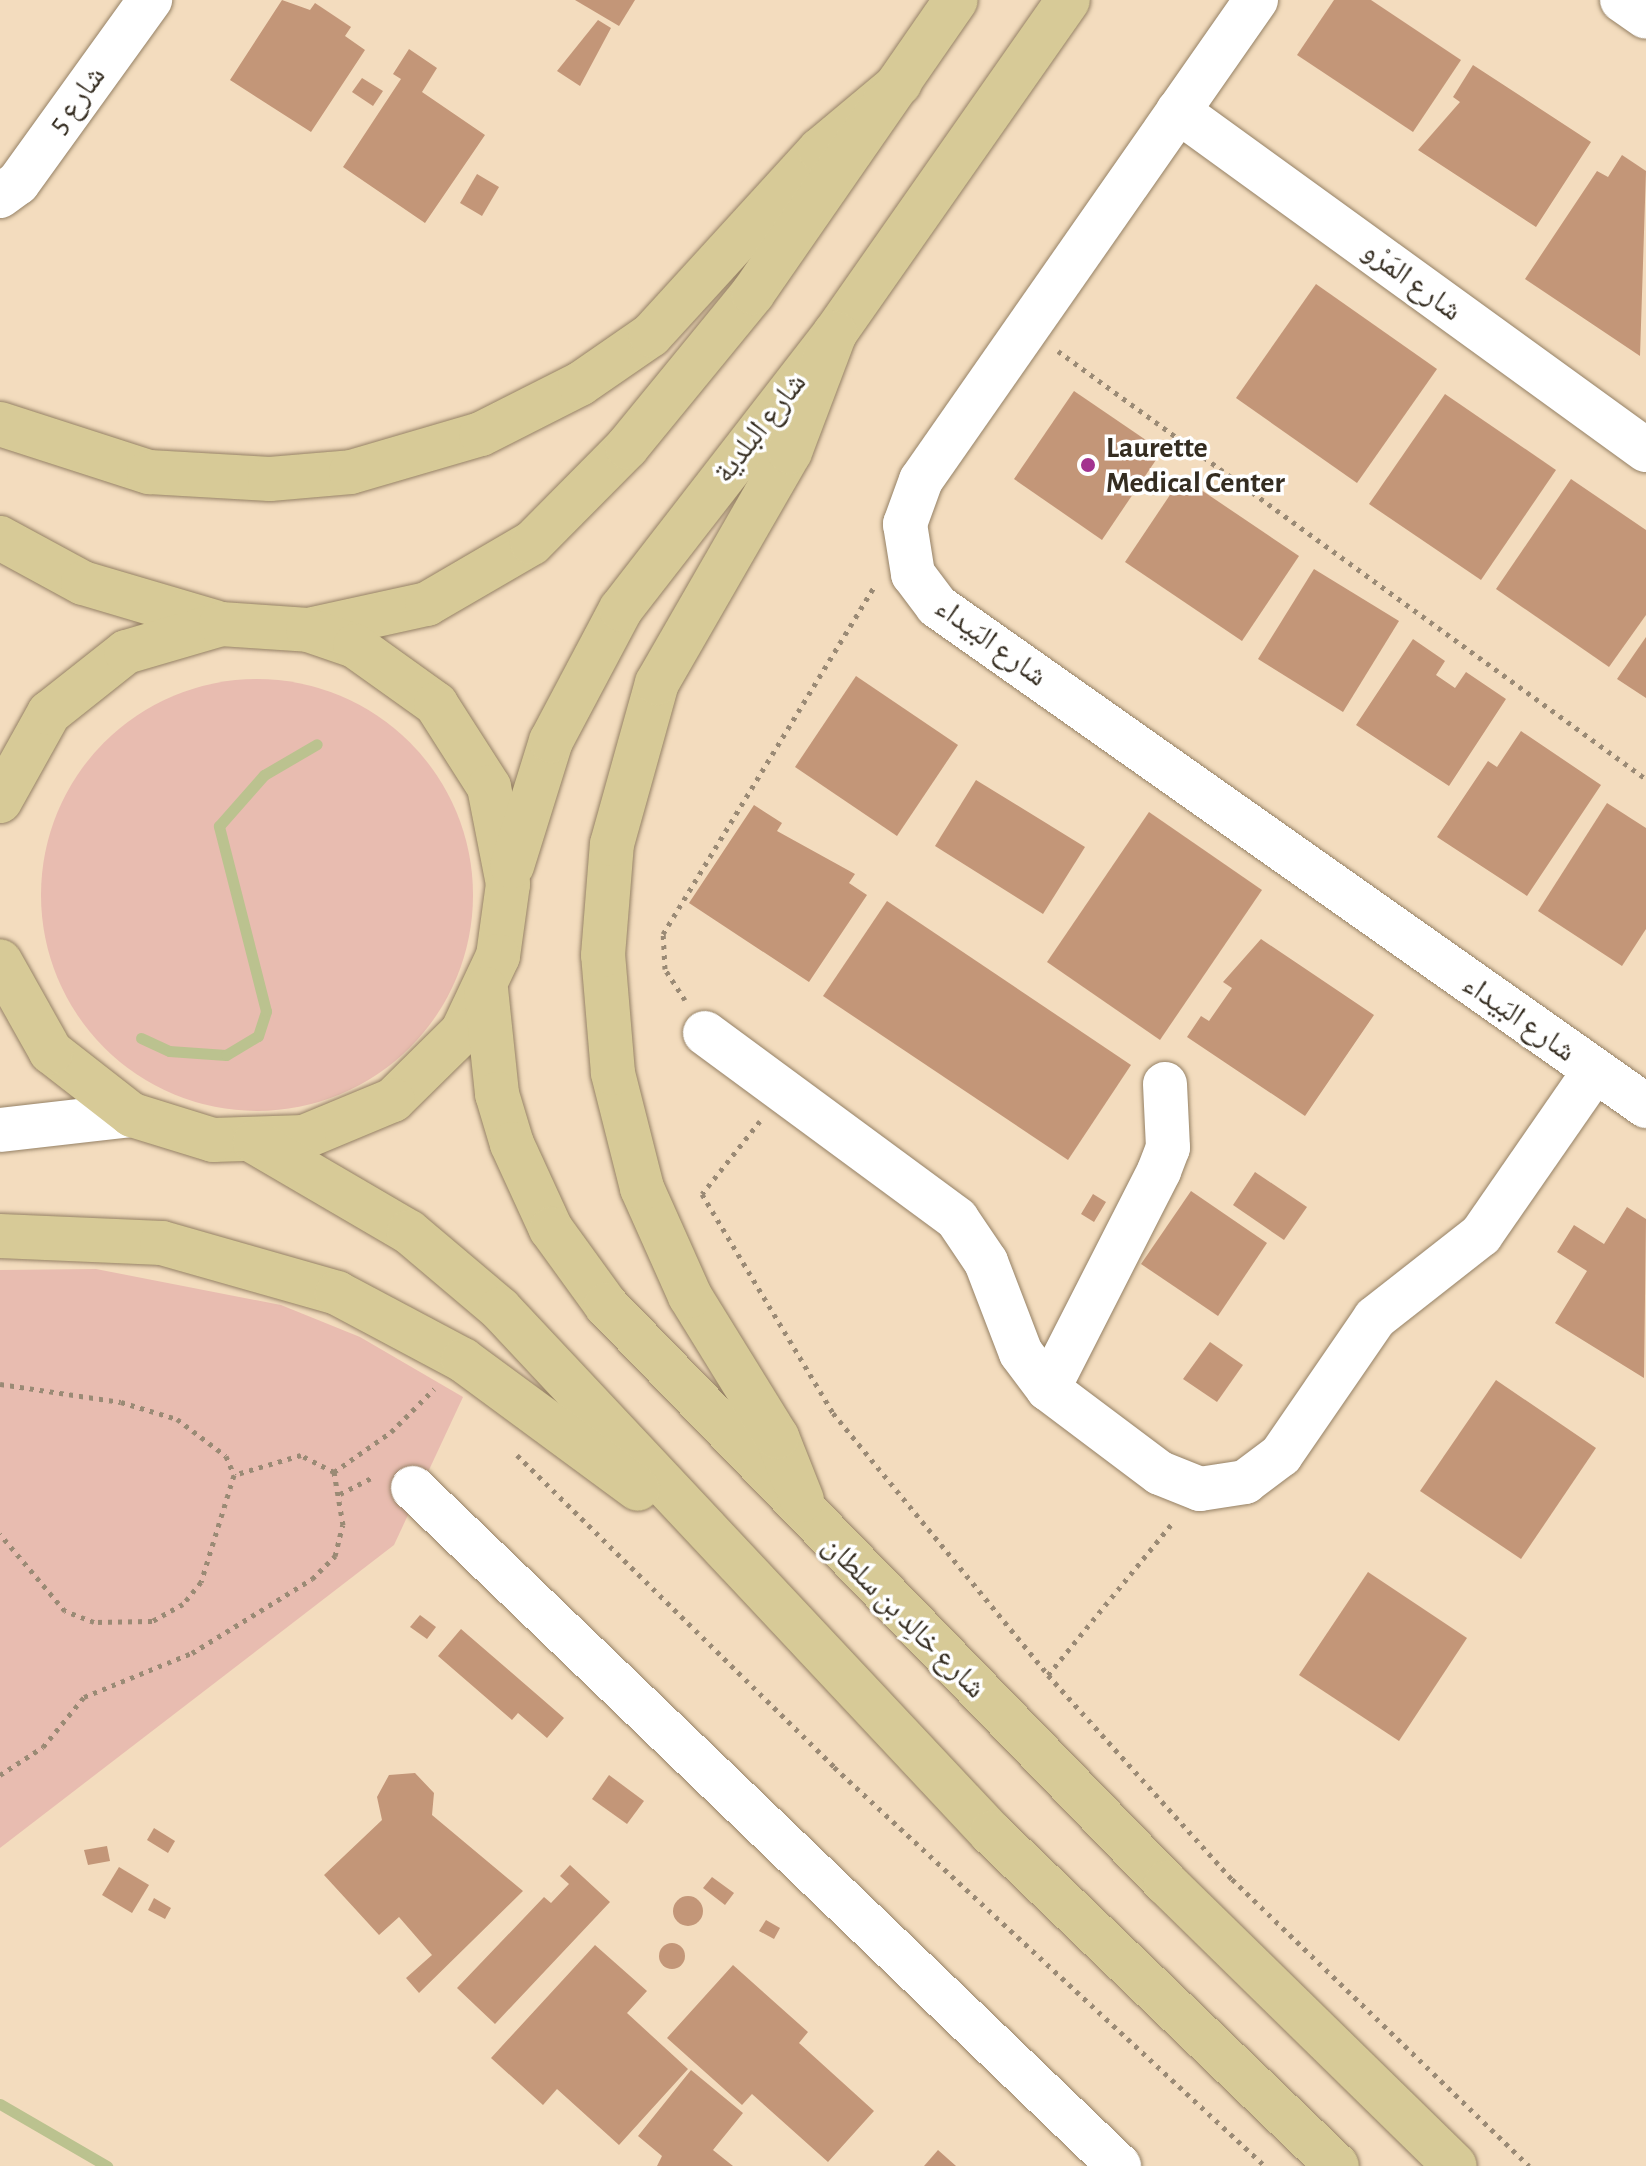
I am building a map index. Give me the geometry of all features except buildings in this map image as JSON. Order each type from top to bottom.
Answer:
[{"type":"main road","points":[[0,538],[83,583],[221,624],[308,630],[427,604],[532,543],[685,380],[900,83],[956,0]]},
{"type":"main road","name":"شارع البلدية","points":[[486,989],[508,884],[538,775],[595,651],[835,333],[1068,0]]},
{"type":"main road","points":[[0,424],[149,472],[270,479],[351,472],[481,434],[580,384],[651,335],[820,150],[900,83]]},
{"type":"main road","points":[[809,1521],[777,1437],[690,1296],[642,1188],[613,1073],[603,955],[614,830],[657,683],[790,452],[835,333]]},
{"type":"main road","points":[[0,801],[21,753],[85,678],[172,633],[221,624]]},
{"type":"main road","points":[[308,630],[387,665],[436,704],[489,787],[508,884]]},
{"type":"main road","points":[[0,961],[51,1052],[132,1115],[213,1140],[255,1142],[304,1137],[393,1100],[462,1032],[486,989]]},
{"type":"main road","name":"شارع خالِد بن سلطان","points":[[486,989],[497,1094],[551,1229],[606,1305],[809,1521],[1455,2166]]},
{"type":"main road","points":[[255,1142],[360,1199],[456,1269],[991,1833],[1337,2166]]},
{"type":"main road","points":[[0,1236],[101,1236],[222,1255],[337,1293],[447,1383],[733,1562]]},
{"type":"street","name":"شارع 5","points":[[0,196],[18,183],[150,0]]},
{"type":"street","points":[[904,539],[921,480],[1256,0]]},
{"type":"street","points":[[1622,0],[1646,17]]},
{"type":"street","name":"شارع المَرْو","points":[[1178,111],[1646,450]]},
{"type":"street","name":"شارع البَيداء","points":[[904,539],[913,574],[937,606],[1646,1106]]},
{"type":"street","points":[[705,1033],[957,1219],[986,1262],[1021,1353],[1048,1389],[1160,1473],[1200,1489]]},
{"type":"street","name":"شارع البَيداء","points":[[1200,1489],[1245,1482],[1281,1455],[1375,1318],[1481,1235],[1594,1072]]},
{"type":"street","points":[[1048,1389],[1168,1148],[1165,1084]]},
{"type":"street","points":[[0,1130],[132,1115]]},
{"type":"street","points":[[413,1488],[1119,2166]]},
{"type":"path","points":[[1027,329],[1646,779]]},
{"type":"path","points":[[705,1033],[665,969],[663,934],[904,539]]},
{"type":"path","points":[[785,1090],[702,1194],[833,1413],[1048,1675],[1232,1879],[1529,2166]]},
{"type":"path","points":[[421,1380],[447,1383]]},
{"type":"path","points":[[334,1472],[391,1432],[447,1383]]},
{"type":"path","points":[[0,1384],[121,1402],[177,1419],[226,1456],[234,1475],[201,1582],[183,1604],[152,1621],[94,1622],[65,1611],[0,1534]]},
{"type":"path","points":[[513,1450],[834,1767],[1265,2166]]},
{"type":"path","points":[[234,1475],[301,1455],[334,1472]]},
{"type":"path","points":[[0,1775],[43,1747],[84,1697],[164,1669],[325,1569],[343,1525],[334,1472]]},
{"type":"path","points":[[1048,1675],[1200,1489]]},
{"type":"shaded area","points":[[257,679],[299,683],[340,696],[377,715],[410,742],[437,775],[456,812],[469,853],[473,895],[469,937],[456,978],[437,1015],[410,1048],[377,1075],[340,1094],[299,1107],[257,1111],[215,1107],[174,1094],[137,1075],[104,1048],[77,1015],[58,978],[45,937],[41,895],[45,853],[58,812],[77,775],[104,742],[137,715],[174,696],[215,683]]},
{"type":"shaded area","points":[[96,1269],[281,1305],[360,1337],[463,1397],[394,1545],[0,1848],[0,1270]]},
{"type":"waterway","points":[[141,1038],[169,1051],[226,1055],[258,1036],[266,1011],[219,826],[264,775],[317,744]]},
{"type":"waterway","points":[[0,2104],[107,2166]]},
{"type":"place","name":"Laurette Medical Center","points":[[1088,465]]}]
